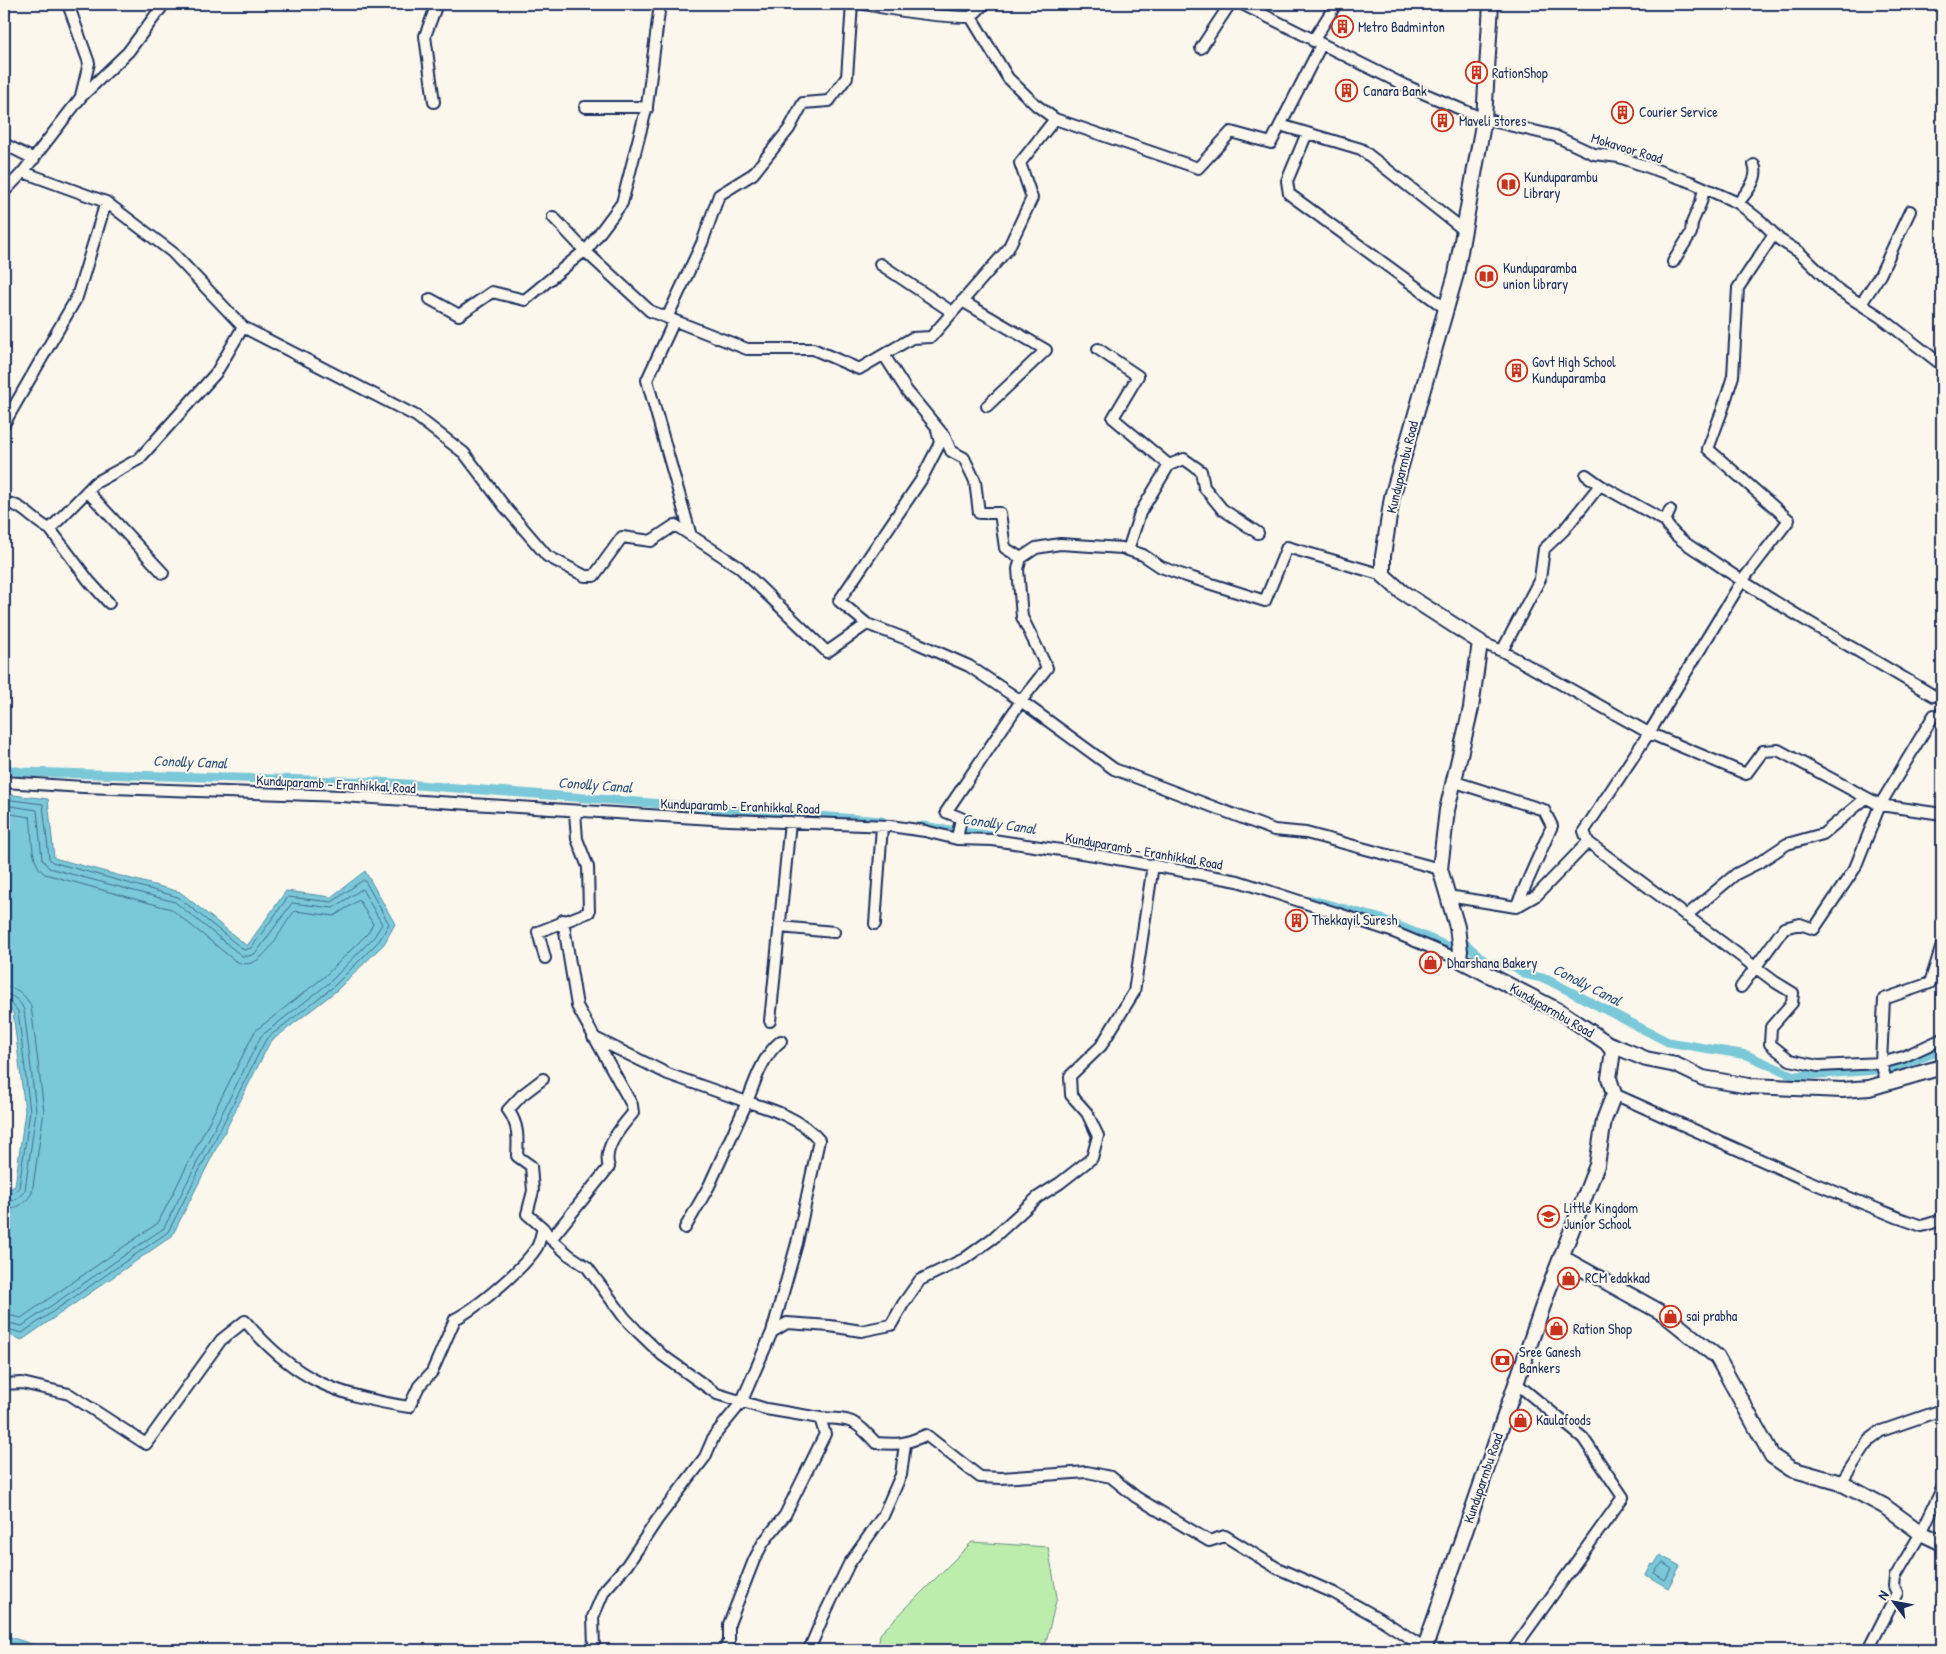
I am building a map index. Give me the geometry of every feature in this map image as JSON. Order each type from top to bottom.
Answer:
[{"type":"main road","name":"Kunduparmbu Road","points":[[1383,575],[1383,556],[1392,497],[1456,274],[1484,120],[1491,4]]},
{"type":"main road","points":[[1383,575],[1402,592],[1480,642],[1471,708],[1452,781],[1440,869],[1455,917],[1459,950]]},
{"type":"main road","name":"Kunduparmbu Road","points":[[1425,1650],[1516,1383],[1561,1257],[1597,1164],[1604,1120],[1614,1094],[1609,1078],[1613,1051],[1606,1043],[1561,1012],[1459,950]]},
{"type":"main road","points":[[1606,1043],[1646,1059],[1676,1065],[1703,1078],[1748,1086],[1842,1090],[1869,1088],[1942,1067]]},
{"type":"main road","points":[[1561,1257],[1664,1314],[1717,1356],[1772,1456],[1791,1469],[1841,1483],[1884,1506],[1920,1533],[1942,1543]]},
{"type":"street","points":[[68,4],[89,63],[81,97]]},
{"type":"street","points":[[4,192],[34,159],[81,97],[128,52],[164,4]]},
{"type":"street","points":[[434,102],[425,36],[437,4]]},
{"type":"street","points":[[430,299],[459,315],[492,292],[525,300],[584,251],[622,203],[646,109],[660,4]]},
{"type":"street","points":[[692,536],[647,380],[720,195],[753,174],[789,129],[802,103],[829,101],[847,77],[852,4]]},
{"type":"street","points":[[864,4],[896,10],[971,17]]},
{"type":"street","points":[[971,17],[984,4]]},
{"type":"street","points":[[1201,48],[1228,7],[1228,4]]},
{"type":"street","name":"Mokavoor Road","points":[[1242,4],[1404,86],[1484,120],[1555,136],[1594,154],[1620,157],[1704,188],[1738,203],[1780,240],[1799,252],[1837,288],[1928,352],[1942,365]]},
{"type":"street","points":[[971,17],[1008,78],[1036,105],[1055,119],[1198,168],[1230,132],[1271,143],[1336,4]]},
{"type":"street","points":[[585,107],[639,107],[646,109]]},
{"type":"street","points":[[553,217],[584,251],[650,311],[747,349],[813,349],[859,370],[912,338],[931,337],[1008,249],[1032,198],[1020,162],[1055,119]]},
{"type":"street","points":[[1280,125],[1362,149],[1464,230]]},
{"type":"street","points":[[1307,133],[1287,181],[1289,194],[1446,308]]},
{"type":"street","points":[[4,144],[34,159]]},
{"type":"street","points":[[1738,203],[1752,183],[1756,173],[1754,165]]},
{"type":"street","points":[[23,172],[106,202],[172,252],[243,327],[416,416],[464,453],[505,507],[548,556],[585,576],[594,576],[622,537],[650,541],[675,525],[739,567],[827,652],[867,624]]},
{"type":"street","points":[[1673,262],[1691,233],[1692,223],[1701,202],[1704,188]]},
{"type":"street","points":[[4,424],[77,298],[106,202]]},
{"type":"street","points":[[1861,304],[1880,275],[1910,211]]},
{"type":"street","points":[[1774,234],[1738,288],[1733,376],[1708,450],[1780,510],[1789,520],[1742,581],[1649,733],[1584,831],[1588,842],[1755,968],[1793,994],[1792,1002],[1771,1027],[1770,1044],[1790,1060],[1818,1066],[1881,1063],[1904,1057],[1942,1039]]},
{"type":"street","points":[[880,264],[952,312]]},
{"type":"street","points":[[962,301],[1046,350],[987,406]]},
{"type":"street","points":[[50,529],[95,483],[139,459],[216,373],[243,327]]},
{"type":"street","points":[[1098,350],[1138,376],[1113,418],[1169,465]]},
{"type":"street","points":[[884,355],[907,390],[945,437],[951,451],[964,458],[975,481],[979,513],[1000,513],[1005,548],[1021,558]]},
{"type":"street","points":[[936,427],[940,443],[921,480],[839,601],[867,624],[917,643],[968,666],[1021,701],[1114,769],[1274,830],[1306,833],[1440,869]]},
{"type":"street","points":[[1128,550],[1140,513],[1169,465],[1184,459],[1201,471],[1204,487],[1222,509],[1258,533]]},
{"type":"street","points":[[1586,475],[1600,485],[1665,521],[1669,530],[1684,542],[1742,581],[1934,696]]},
{"type":"street","points":[[1502,652],[1540,579],[1544,550],[1564,530],[1600,485]]},
{"type":"street","points":[[87,491],[163,573]]},
{"type":"street","points":[[4,504],[8,503],[19,506],[42,526],[50,529],[83,573],[109,603]]},
{"type":"street","points":[[1665,521],[1670,510]]},
{"type":"street","points":[[956,837],[961,818],[946,812],[1021,701],[1047,668],[1022,617],[1018,569],[1021,558],[1036,548],[1060,544],[1122,548],[1143,555],[1161,567],[1182,575],[1265,601],[1287,546],[1383,575]]},
{"type":"street","points":[[1480,642],[1502,652],[1649,733],[1746,774],[1763,752],[1778,750],[1880,805],[1942,814]]},
{"type":"street","points":[[1741,987],[1784,928],[1800,924],[1814,929],[1855,868],[1880,805],[1934,715]]},
{"type":"street","points":[[1452,781],[1544,810],[1552,826],[1516,906]]},
{"type":"street","name":"Kunduparamb - Eranhikkal Road","points":[[4,782],[83,788],[341,796],[575,812],[882,826],[1028,845],[1153,865],[1230,880],[1254,886],[1391,931],[1459,950]]},
{"type":"street","points":[[1686,916],[1736,874],[1760,862],[1786,844],[1823,834],[1866,798]]},
{"type":"street","points":[[545,958],[538,932],[563,920],[588,912],[588,867],[577,839],[575,812]]},
{"type":"street","points":[[770,1021],[790,822]]},
{"type":"street","points":[[875,924],[882,826]]},
{"type":"street","points":[[1448,896],[1516,906],[1537,895],[1588,842]]},
{"type":"street","points":[[772,1332],[786,1323],[830,1326],[861,1331],[891,1325],[920,1280],[964,1259],[992,1238],[1038,1196],[1060,1183],[1092,1158],[1098,1136],[1087,1113],[1071,1095],[1070,1076],[1101,1046],[1134,992],[1153,865]]},
{"type":"street","points":[[551,1239],[609,1167],[606,1160],[607,1152],[633,1113],[632,1105],[577,1006],[563,920]]},
{"type":"street","points":[[780,927],[834,932]]},
{"type":"street","points":[[1887,1084],[1881,1063],[1884,1000],[1930,983],[1942,945]]},
{"type":"street","points":[[593,1037],[668,1074],[747,1102],[774,1109],[812,1132],[819,1140],[797,1243],[772,1332],[741,1403],[714,1436],[705,1457],[683,1484],[627,1565],[604,1591],[593,1617],[594,1646],[598,1650]]},
{"type":"street","points":[[685,1228],[708,1186],[757,1076],[772,1048],[781,1041]]},
{"type":"street","points":[[542,1078],[508,1110],[514,1118],[519,1134],[516,1156],[531,1166],[533,1191],[527,1214],[544,1228],[551,1239],[569,1255],[587,1266],[624,1317],[662,1355],[717,1394],[741,1403],[786,1414],[846,1419],[860,1425],[876,1443],[906,1444],[926,1435],[980,1477],[1001,1478],[1087,1472],[1111,1477],[1136,1497],[1209,1541],[1225,1536],[1277,1568],[1334,1593],[1382,1620],[1425,1650]]},
{"type":"street","points":[[1614,1094],[1801,1178],[1900,1218],[1922,1226],[1942,1220]]},
{"type":"street","points":[[4,1384],[22,1383],[69,1394],[146,1444],[221,1340],[245,1321],[281,1358],[311,1379],[331,1389],[376,1402],[410,1407],[419,1386],[432,1372],[455,1319],[469,1312],[513,1274],[537,1247],[544,1228]]},
{"type":"street","points":[[1512,1650],[1623,1497],[1583,1438],[1516,1383]]},
{"type":"street","points":[[1841,1483],[1869,1440],[1881,1431],[1942,1410]]},
{"type":"street","points":[[724,1650],[729,1642],[729,1624],[754,1560],[763,1543],[785,1515],[824,1434],[820,1418]]},
{"type":"street","points":[[810,1650],[822,1617],[849,1564],[883,1516],[901,1475],[906,1444]]},
{"type":"street","points":[[1868,1650],[1897,1593],[1894,1586],[1895,1577],[1942,1490]]},
{"type":"green space","points":[[972,1542],[1048,1547],[1057,1597],[1044,1650],[878,1650],[880,1634]]},
{"type":"water","points":[[4,794],[48,799],[54,858],[180,892],[247,946],[286,891],[331,897],[365,871],[395,924],[384,944],[336,991],[270,1042],[172,1236],[22,1340],[4,1333],[4,1192],[15,1186],[25,1111],[13,1012],[4,1004]]},
{"type":"water","points":[[1660,1555],[1680,1566],[1668,1588],[1646,1575]]},
{"type":"water","points":[[4,1635],[50,1650],[4,1650]]},
{"type":"waterway","name":"Conolly Canal","points":[[4,769],[22,772],[379,782],[882,821]]},
{"type":"waterway","name":"Conolly Canal","points":[[922,826],[993,836]]},
{"type":"waterway","name":"Conolly Canal","points":[[1312,900],[1382,919],[1454,949],[1467,945],[1487,963],[1514,966],[1525,974],[1546,979],[1668,1042],[1747,1055],[1794,1076],[1891,1069],[1942,1050]]},
{"type":"place","name":"Metro Badminton","points":[[1342,27]]},
{"type":"place","name":"RationShop","points":[[1476,73]]},
{"type":"place","name":"Canara Bank","points":[[1347,91]]},
{"type":"place","name":"Courier Service","points":[[1623,112]]},
{"type":"place","name":"Maveli stores","points":[[1443,121]]},
{"type":"place","name":"Kunduparambu Library","points":[[1508,185]]},
{"type":"place","name":"Kunduparamba union library","points":[[1487,276]]},
{"type":"place","name":"Govt High School Kunduparamba","points":[[1516,370]]},
{"type":"place","name":"Thekkayil Suresh","points":[[1296,920]]},
{"type":"place","name":"Dharshana Bakery","points":[[1431,963]]},
{"type":"place","name":"Little Kingdom Junior School","points":[[1548,1216]]},
{"type":"place","name":"RCM edakkad","points":[[1569,1278]]},
{"type":"place","name":"sai prabha","points":[[1670,1316]]},
{"type":"place","name":"Ration Shop","points":[[1557,1329]]},
{"type":"place","name":"Sree Ganesh Bankers","points":[[1503,1360]]},
{"type":"place","name":"Kaulafoods","points":[[1520,1420]]}]
